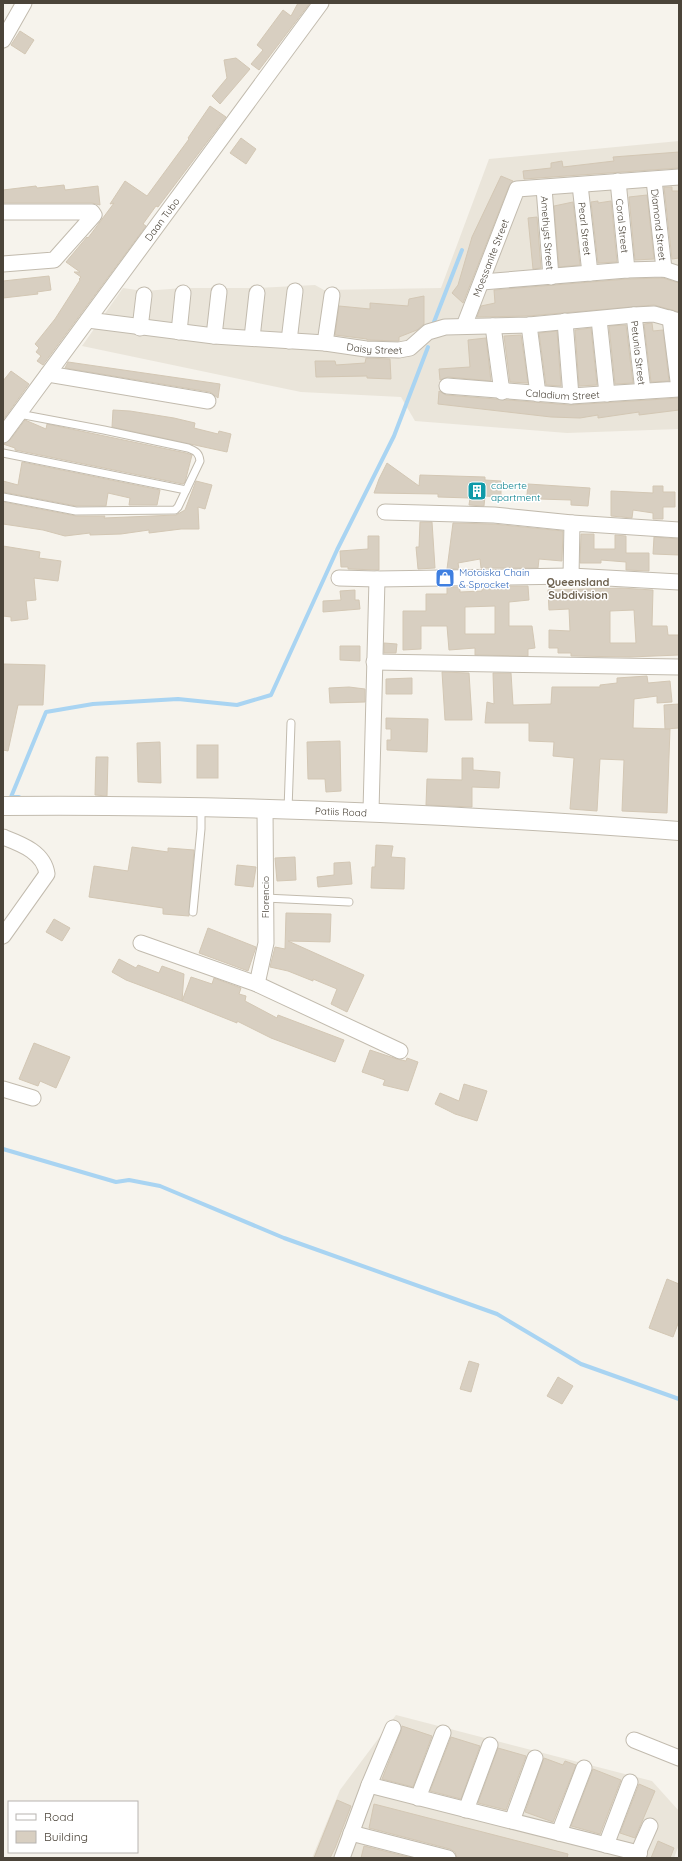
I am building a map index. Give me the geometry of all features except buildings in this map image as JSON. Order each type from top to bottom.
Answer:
[{"type":"street","points":[[3,40],[24,3]]},
{"type":"street","name":"Daan Tubo","points":[[3,435],[321,3]]},
{"type":"street","points":[[544,188],[679,177]]},
{"type":"street","name":"Diamond Street","points":[[654,180],[664,269]]},
{"type":"street","name":"Coral Street","points":[[618,181],[627,270]]},
{"type":"street","name":"Pearl Street","points":[[580,185],[590,273]]},
{"type":"street","name":"Moessanite Street","points":[[464,326],[517,189],[544,188]]},
{"type":"street","name":"Amethyst Street","points":[[544,188],[552,277]]},
{"type":"street","points":[[3,212],[92,212],[94,215],[54,260],[3,264]]},
{"type":"street","points":[[482,282],[627,270],[664,269],[679,274]]},
{"type":"street","points":[[289,341],[295,291]]},
{"type":"street","points":[[214,336],[219,292]]},
{"type":"street","points":[[179,332],[183,293]]},
{"type":"street","points":[[252,338],[257,293]]},
{"type":"street","points":[[140,328],[144,295]]},
{"type":"street","points":[[326,343],[332,295]]},
{"type":"street","name":"Daisy Street","points":[[88,320],[140,328],[214,336],[326,343],[366,349],[404,349],[410,348],[428,332],[445,327],[530,324],[599,319],[634,314],[654,314],[674,319]]},
{"type":"street","name":"Petunia Street","points":[[634,314],[643,391]]},
{"type":"street","points":[[599,319],[607,394]]},
{"type":"street","points":[[674,319],[679,389]]},
{"type":"street","points":[[564,321],[571,396]]},
{"type":"street","points":[[530,324],[538,394]]},
{"type":"street","points":[[493,326],[502,392]]},
{"type":"street","points":[[48,374],[208,401]]},
{"type":"street","name":"Caladium Street","points":[[447,386],[502,392],[571,396],[679,389]]},
{"type":"street","points":[[385,512],[494,516],[679,530]]},
{"type":"street","points":[[571,576],[572,523]]},
{"type":"street","points":[[339,578],[377,579],[571,576],[679,582]]},
{"type":"street","points":[[371,812],[377,579]]},
{"type":"street","points":[[374,662],[679,667]]},
{"type":"street","name":"Patiis Road","points":[[3,806],[92,805],[371,812],[679,831]]},
{"type":"street","name":"Florencio","points":[[257,984],[266,944],[265,809]]},
{"type":"street","points":[[3,837],[25,845],[33,851],[47,874],[3,936]]},
{"type":"street","points":[[141,943],[257,984],[400,1051]]},
{"type":"street","points":[[3,1089],[33,1098]]},
{"type":"street","points":[[342,1858],[392,1728]]},
{"type":"street","points":[[418,1798],[443,1733]]},
{"type":"street","points":[[634,1740],[679,1758]]},
{"type":"street","points":[[466,1810],[490,1745]]},
{"type":"street","points":[[512,1821],[535,1758]]},
{"type":"street","points":[[559,1833],[584,1768]]},
{"type":"street","points":[[606,1845],[630,1782]]},
{"type":"street","points":[[369,1785],[606,1845],[637,1855],[650,1826]]},
{"type":"street","points":[[351,1833],[448,1858]]},
{"type":"lane","points":[[3,497],[76,511],[168,510],[178,507],[200,460],[196,452],[104,430],[19,414]]},
{"type":"lane","points":[[3,453],[186,490]]},
{"type":"lane","points":[[288,810],[291,723]]},
{"type":"lane","points":[[193,912],[201,829],[201,807]]},
{"type":"lane","points":[[265,898],[349,902]]},
{"type":"shaded area","points":[[679,141],[679,429],[567,433],[415,421],[401,397],[301,392],[82,346],[123,288],[144,291],[183,288],[257,288],[315,285],[324,290],[441,288],[489,159]]},
{"type":"shaded area","points":[[396,1715],[652,1781],[679,1811],[679,1845],[674,1858],[312,1858],[340,1790]]},
{"type":"waterway","points":[[434,322],[462,250]]},
{"type":"waterway","points":[[19,797],[11,797],[46,712],[93,704],[178,699],[237,705],[271,695],[337,550],[394,436],[428,347]]},
{"type":"waterway","points":[[3,1149],[116,1182],[129,1180],[160,1186],[284,1238],[497,1314],[581,1364],[679,1399]]},
{"type":"place","name":"caberte apartment","points":[[477,491]]},
{"type":"place","name":"Motoiska Chain & Sprocket","points":[[445,578]]},
{"type":"district","name":"Queensland Subdivision","points":[[578,588]]}]
